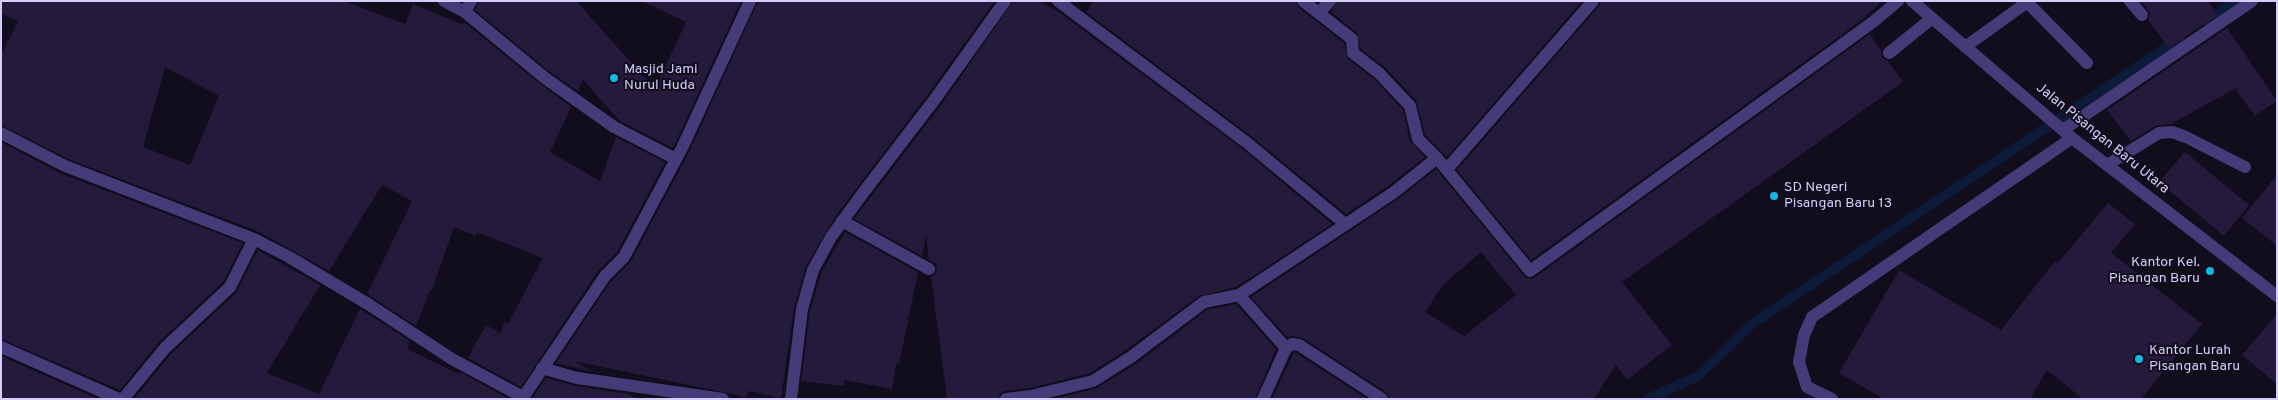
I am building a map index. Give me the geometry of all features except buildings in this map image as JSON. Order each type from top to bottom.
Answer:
[{"type":"street","points":[[444,1],[468,6],[545,78],[614,127],[676,159]]},
{"type":"street","points":[[1,133],[65,166],[254,239],[289,257],[360,300],[452,359],[523,398],[605,276],[624,258],[676,159],[750,1]]},
{"type":"street","points":[[791,399],[802,309],[813,270],[842,221],[971,51],[1005,1]]},
{"type":"street","points":[[1058,1],[1246,142],[1344,223]]},
{"type":"street","points":[[1303,1],[1352,40],[1354,53],[1379,73],[1410,106],[1418,139],[1447,169],[1530,271],[1873,22],[1898,1]]},
{"type":"street","points":[[1319,13],[1330,1]]},
{"type":"street","points":[[1447,169],[1593,1]]},
{"type":"street","name":"Jalan Pisangan Baru Utara","points":[[1912,1],[2064,131],[2277,296]]},
{"type":"street","points":[[2130,1],[2142,15]]},
{"type":"street","points":[[1832,399],[1807,387],[1800,362],[1804,335],[1812,317],[2064,131],[2252,1]]},
{"type":"street","points":[[1965,46],[1984,35],[2028,2],[2087,63]]},
{"type":"street","points":[[1889,52],[1931,19]]},
{"type":"street","points":[[2107,165],[2159,132],[2172,132],[2186,136],[2245,167]]},
{"type":"street","points":[[1006,399],[1031,396],[1093,381],[1131,357],[1204,302],[1239,295],[1344,223],[1393,193],[1437,158]]},
{"type":"street","points":[[842,221],[928,270]]},
{"type":"street","points":[[123,399],[165,348],[230,287],[254,239]]},
{"type":"street","points":[[1239,295],[1286,348]]},
{"type":"street","points":[[1263,399],[1286,348],[1292,344],[1299,344],[1382,399]]},
{"type":"street","points":[[1,348],[119,399]]},
{"type":"street","points":[[542,368],[577,378],[723,399]]},
{"type":"waterway","points":[[2206,21],[2235,1]]},
{"type":"waterway","points":[[1648,399],[1698,376],[1752,324],[2179,39]]},
{"type":"place","name":"Masjid Jami Nurul Huda","points":[[614,78]]},
{"type":"place","name":"SD Negeri Pisangan Baru 13","points":[[1774,196]]},
{"type":"place","name":"Kantor Kel. Pisangan Baru","points":[[2210,271]]},
{"type":"place","name":"Kantor Lurah Pisangan Baru","points":[[2139,359]]}]
